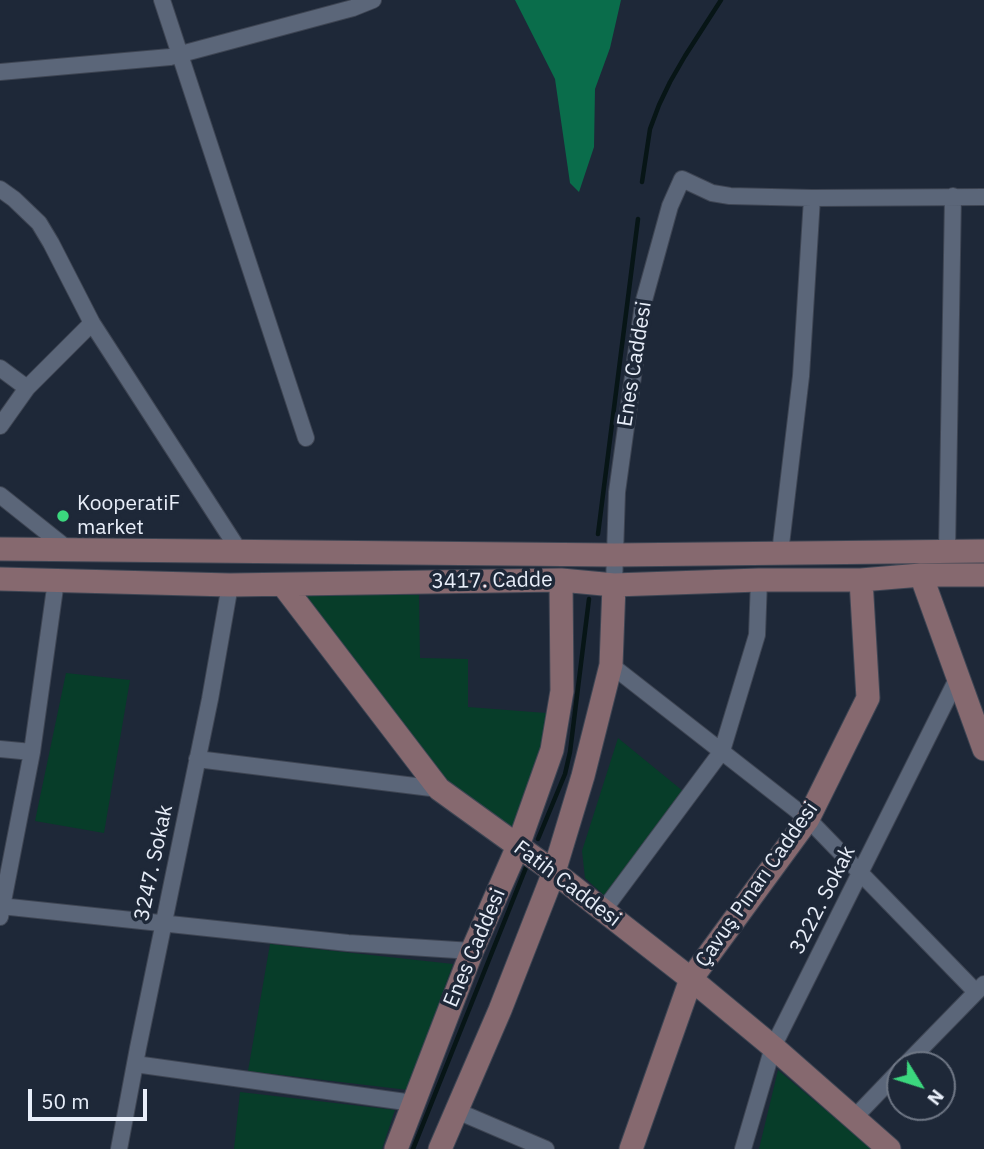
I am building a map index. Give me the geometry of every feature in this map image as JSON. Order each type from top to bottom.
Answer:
[{"type":"street","points":[[162,0],[306,438]]},
{"type":"street","points":[[0,72],[170,57],[373,0]]},
{"type":"street","name":"Enes Caddesi","points":[[614,585],[617,492],[643,304],[670,206],[682,179],[712,193],[730,196],[813,198]]},
{"type":"street","points":[[0,188],[39,223],[92,323],[240,552]]},
{"type":"street","points":[[947,551],[953,196]]},
{"type":"street","points":[[780,553],[802,376],[813,198],[984,197]]},
{"type":"street","points":[[0,426],[27,388],[92,323]]},
{"type":"street","points":[[0,368],[27,388]]},
{"type":"street","points":[[0,495],[69,550]]},
{"type":"street","name":"3417. Cadde","points":[[0,550],[560,555],[984,551]]},
{"type":"street","points":[[560,555],[561,580]]},
{"type":"street","points":[[921,575],[984,749]]},
{"type":"street","name":"3417. Cadde","points":[[0,579],[230,585],[561,580],[614,585],[984,575]]},
{"type":"street","name":"Çavuş Pınarı Caddesi","points":[[631,1149],[691,979],[808,819],[868,698],[861,579]]},
{"type":"street","name":"Enes Caddesi","points":[[396,1149],[472,951],[518,846],[552,750],[562,691],[561,580]]},
{"type":"street","points":[[603,911],[722,751],[757,635],[759,580]]},
{"type":"street","points":[[56,581],[32,752],[1,910],[348,943],[472,951]]},
{"type":"street","name":"3247. Sokak","points":[[119,1149],[230,585]]},
{"type":"street","name":"Fatih Caddesi","points":[[283,585],[439,789],[554,872],[691,979],[889,1149]]},
{"type":"street","points":[[440,1149],[500,1010],[554,872],[583,776],[611,665],[614,585]]},
{"type":"street","points":[[611,665],[808,819],[980,988],[919,1051]]},
{"type":"street","name":"3222. Sokak","points":[[743,1149],[773,1047],[958,677]]},
{"type":"street","points":[[0,749],[32,752]]},
{"type":"street","points":[[197,760],[439,789]]},
{"type":"street","points":[[135,1064],[413,1103]]},
{"type":"street","points":[[854,1118],[886,1085]]},
{"type":"street","points":[[457,1111],[546,1149]]},
{"type":"green space","points":[[515,0],[621,0],[610,48],[595,89],[594,147],[579,192],[570,183],[555,79]]},
{"type":"green space","points":[[298,590],[419,595],[420,658],[468,659],[468,707],[559,714],[515,839],[442,784]]},
{"type":"green space","points":[[66,673],[130,680],[104,833],[35,821]]},
{"type":"green space","points":[[618,738],[689,796],[605,896],[585,878],[582,851]]},
{"type":"green space","points":[[270,944],[453,964],[408,1090],[248,1071]]},
{"type":"green space","points":[[778,1070],[872,1149],[759,1149]]},
{"type":"green space","points":[[240,1092],[395,1110],[382,1149],[234,1149]]},
{"type":"waterway","points":[[642,182],[650,129],[659,105],[685,56],[721,0]]},
{"type":"waterway","points":[[598,534],[638,219]]},
{"type":"waterway","points":[[538,839],[565,774],[570,752],[589,599]]},
{"type":"waterway","points":[[413,1149],[527,865]]},
{"type":"place","name":"KooperatiF market","points":[[63,516]]}]
